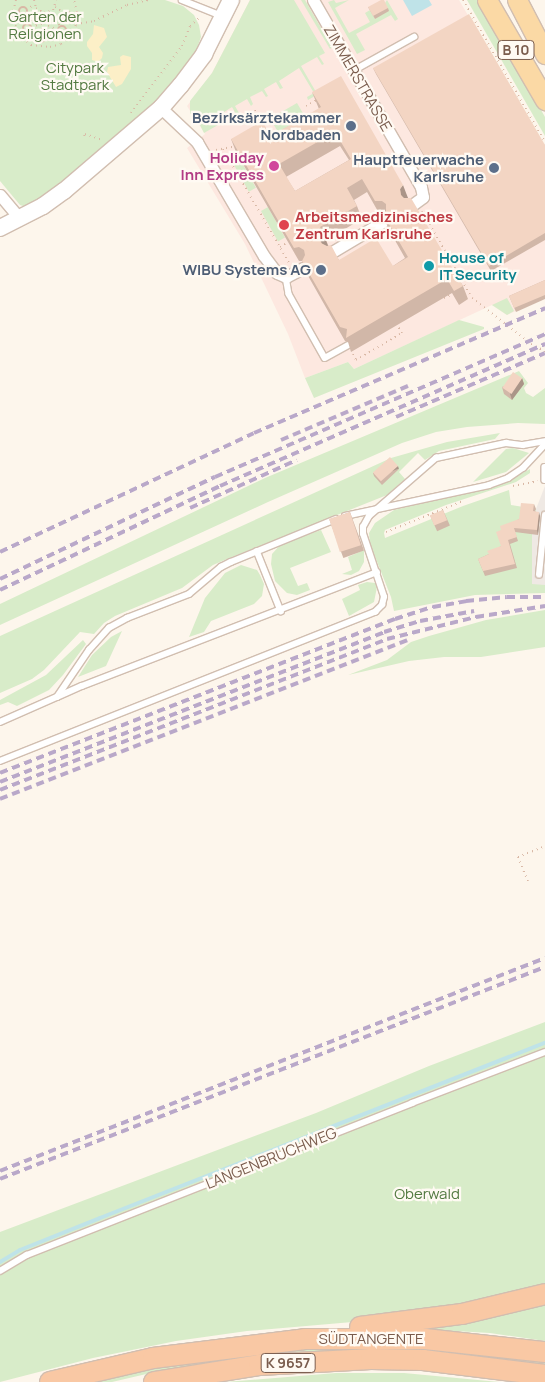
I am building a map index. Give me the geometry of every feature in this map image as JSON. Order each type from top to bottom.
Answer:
[{"type":"highway","points":[[305,1339],[364,1326],[462,1314],[545,1294]]},
{"type":"highway","name":"SÜDTANGENTE","points":[[50,1382],[153,1358],[305,1339],[425,1339],[545,1352]]},
{"type":"highway","name":"SÜDTANGENTE","points":[[154,1382],[259,1365],[363,1360],[424,1360],[545,1375]]},
{"type":"main road","points":[[0,228],[20,219],[64,191],[161,108],[196,65],[224,17],[231,0]]},
{"type":"main road","name":"B 10","points":[[487,0],[545,100]]},
{"type":"main road","name":"B 10","points":[[517,0],[544,50]]},
{"type":"street","name":"ZIMMERSTRASSE","points":[[313,0],[421,187],[423,197],[415,204]]},
{"type":"street","points":[[161,108],[197,142],[264,256],[277,273],[294,272]]},
{"type":"street","points":[[0,195],[20,219]]},
{"type":"street","points":[[332,252],[384,221]]},
{"type":"lane","points":[[182,0],[224,17]]},
{"type":"lane","points":[[353,71],[414,37]]},
{"type":"lane","points":[[294,272],[289,294],[325,358],[347,346]]},
{"type":"lane","points":[[57,697],[89,650],[109,628],[126,618],[189,594],[221,568],[257,551],[350,514],[474,488],[508,478],[536,456],[545,442]]},
{"type":"lane","points":[[0,761],[364,618],[382,605],[384,597],[363,527],[369,516],[436,458],[506,443],[523,445],[545,442]]},
{"type":"lane","points":[[545,468],[545,480]]},
{"type":"lane","points":[[539,575],[545,516]]},
{"type":"lane","points":[[257,551],[281,611]]},
{"type":"lane","points":[[0,722],[82,686],[281,611],[377,572]]},
{"type":"lane","name":"LANGENBRUCHWEG","points":[[0,1271],[27,1255],[412,1102],[545,1052]]},
{"type":"path","points":[[16,0],[12,10],[13,23],[19,35],[31,45],[39,47],[61,44],[69,37],[78,17],[74,0]]},
{"type":"path","points":[[34,0],[38,10],[50,12]]},
{"type":"path","points":[[50,12],[55,6],[56,0]]},
{"type":"path","points":[[76,24],[94,21],[126,5],[148,0]]},
{"type":"path","points":[[463,0],[545,142]]},
{"type":"path","points":[[12,10],[35,5]]},
{"type":"path","points":[[55,6],[64,13],[69,12],[72,16],[78,17]]},
{"type":"path","points":[[24,15],[26,8]]},
{"type":"path","points":[[19,10],[24,15],[30,31]]},
{"type":"path","points":[[19,35],[24,31],[38,10]]},
{"type":"path","points":[[42,34],[44,12]]},
{"type":"path","points":[[50,12],[54,20],[60,26],[64,26]]},
{"type":"path","points":[[63,17],[64,13]]},
{"type":"path","points":[[24,15],[33,17],[65,33],[69,37]]},
{"type":"path","points":[[65,33],[64,26],[66,20],[72,16]]},
{"type":"path","points":[[28,25],[63,17]]},
{"type":"path","points":[[63,17],[66,20]]},
{"type":"path","points":[[129,116],[182,46],[190,26],[197,20]]},
{"type":"path","points":[[40,41],[58,31],[60,26]]},
{"type":"path","points":[[24,31],[30,31],[38,36],[40,41],[39,47]]},
{"type":"path","points":[[38,36],[42,34]]},
{"type":"path","points":[[42,34],[45,37]]},
{"type":"path","points":[[306,106],[323,97]]},
{"type":"path","points":[[255,110],[266,129]]},
{"type":"path","points":[[206,156],[222,149],[232,149],[240,144]]},
{"type":"path","points":[[222,149],[294,272]]},
{"type":"path","points":[[415,204],[472,298],[531,344],[545,351]]},
{"type":"path","points":[[280,248],[288,242]]},
{"type":"path","points":[[444,298],[466,287]]},
{"type":"path","points":[[466,296],[470,293]]},
{"type":"path","points":[[347,346],[356,360],[402,333],[398,325]]},
{"type":"path","points":[[508,488],[545,480]]},
{"type":"path","points":[[386,532],[471,498]]},
{"type":"path","points":[[528,881],[518,856],[545,846]]},
{"type":"shaded area","points":[[250,0],[459,0],[545,147],[545,298],[507,315],[492,305],[354,369],[348,362],[305,378],[288,334],[245,244],[187,148],[205,134],[187,106],[212,73]]},
{"type":"shaded area","points":[[545,486],[545,585],[532,585],[532,534],[536,509]]},
{"type":"green space","name":"Citypark Stadtpark","points":[[0,0],[165,0],[183,6],[194,15],[199,25],[201,37],[196,51],[160,101],[88,165],[29,208],[20,205],[0,181]]},
{"type":"green space","points":[[250,0],[294,0],[325,53],[319,56],[324,64],[322,65],[317,57],[301,66],[316,92],[341,81],[308,100],[307,97],[314,93],[299,68],[279,81],[283,88],[280,89],[276,82],[264,89],[268,96],[266,97],[262,91],[250,97],[253,104],[251,106],[247,99],[235,106],[239,113],[236,114],[232,107],[221,114],[225,121],[204,133],[199,123],[190,113],[190,101],[212,73]]},
{"type":"green space","points":[[301,0],[305,0],[332,47],[330,49]]},
{"type":"green space","points":[[334,0],[336,3],[349,0],[335,8],[349,33],[370,22],[365,13],[370,10],[375,19],[387,0],[398,19],[395,21],[391,15],[356,34],[365,50],[357,54],[328,2]]},
{"type":"green space","points":[[467,0],[478,0],[509,53],[545,117],[545,136]]},
{"type":"green space","points":[[297,103],[305,117],[278,132],[270,118]]},
{"type":"green space","points":[[236,152],[256,188],[249,192],[229,156]]},
{"type":"green space","points":[[268,207],[285,238],[278,241],[261,211]]},
{"type":"green space","points":[[507,298],[514,311],[507,315],[492,305]]},
{"type":"green space","points":[[459,320],[484,327],[484,329],[314,398],[305,378],[348,362],[354,369]]},
{"type":"green space","points":[[519,371],[528,383],[524,388],[526,393],[533,397],[545,388],[545,424],[518,423],[467,427],[436,432],[402,443],[268,502],[0,625],[0,604],[265,478]]},
{"type":"green space","points":[[500,433],[495,439],[439,451],[425,460],[418,453],[399,472],[405,479],[387,495],[213,565],[182,588],[115,616],[104,623],[94,634],[80,632],[44,670],[32,679],[0,693],[0,636],[391,458],[447,442]]},
{"type":"green space","points":[[513,448],[529,453],[506,472],[473,482],[506,449]]},
{"type":"green space","points":[[530,469],[530,473],[516,482],[446,505],[385,530],[384,533],[385,538],[463,506],[509,490],[511,505],[536,509],[532,534],[532,584],[545,585],[545,593],[475,595],[394,611],[391,597],[370,544],[369,533],[375,523],[394,510],[500,485]]},
{"type":"green space","points":[[321,530],[331,552],[290,568],[298,586],[307,583],[310,590],[297,595],[287,593],[275,581],[271,564],[272,554],[281,544]]},
{"type":"green space","points":[[364,550],[364,562],[359,571],[351,575],[342,574],[352,570],[348,557]]},
{"type":"green space","points":[[241,565],[257,570],[264,584],[262,596],[254,604],[211,621],[204,632],[189,637],[205,598],[225,573]]},
{"type":"green space","points":[[367,582],[375,583],[377,587],[374,602],[349,616],[342,599],[360,590],[358,585]]},
{"type":"green space","points":[[545,610],[545,647],[481,657],[444,657],[409,661],[348,675],[387,660],[411,642],[429,636],[486,620]]},
{"type":"green space","points":[[122,631],[106,666],[78,677],[92,655],[111,637]]},
{"type":"green space","points":[[83,640],[86,644],[63,675],[49,690],[17,706],[8,702],[0,705],[0,700],[46,675]]},
{"type":"green space","name":"Oberwald","points":[[545,1022],[545,1287],[503,1299],[364,1321],[247,1331],[176,1341],[93,1358],[0,1382],[0,1232],[316,1113],[429,1066]]},
{"type":"green space","points":[[545,1300],[545,1341],[490,1333],[420,1329]]},
{"type":"green space","points":[[396,1347],[449,1350],[545,1361],[545,1367],[529,1364],[155,1372],[112,1382],[89,1382],[194,1361],[301,1349]]},
{"type":"green space","points":[[336,1373],[404,1373],[499,1382],[226,1382]]},
{"type":"sand","points":[[94,25],[104,28],[107,37],[99,47],[103,53],[102,58],[98,62],[92,60],[92,53],[87,46],[87,42],[93,34]]},
{"type":"sand","points":[[123,55],[131,57],[131,69],[122,84],[116,87],[107,72],[108,67],[121,65],[120,57]]},
{"type":"water","points":[[403,0],[429,0],[432,5],[412,16]]},
{"type":"building","points":[[384,0],[388,8],[373,16],[368,7]]},
{"type":"building","points":[[469,14],[545,145],[545,233],[489,266],[373,68]]},
{"type":"building","points":[[341,76],[403,185],[400,189],[401,195],[404,198],[411,198],[463,286],[454,291],[447,279],[346,338],[347,329],[340,327],[302,261],[305,255],[304,250],[299,247],[294,248],[231,139],[262,121],[271,136],[321,107],[312,92]],"holes":[[[335,132],[351,159],[295,191],[279,164]],[[362,179],[375,201],[382,201],[386,204],[386,211],[383,214],[408,257],[393,266],[376,238],[339,260],[331,245],[327,246],[321,243],[320,238],[323,232],[320,227],[357,206],[347,188]]]},
{"type":"building","points":[[545,280],[545,295],[514,308],[509,296]]},
{"type":"building","points":[[513,372],[522,378],[511,394],[502,388]]},
{"type":"building","points":[[390,457],[398,466],[381,481],[373,472]]},
{"type":"building","points":[[521,503],[534,504],[533,511],[539,512],[537,530],[514,528],[517,537],[508,540],[515,564],[483,571],[478,559],[489,554],[487,551],[501,546],[496,532],[501,530],[500,526],[519,519]]},
{"type":"building","points":[[443,510],[447,520],[434,525],[430,515]]},
{"type":"building","points":[[350,512],[361,545],[340,552],[329,519]]},
{"type":"waterway","points":[[0,1262],[20,1250],[545,1043]]},
{"type":"railway","points":[[0,552],[254,433],[545,308]]},
{"type":"railway","points":[[0,579],[215,477],[545,334]]},
{"type":"railway","points":[[0,590],[220,486],[545,344]]},
{"type":"railway","points":[[396,417],[545,353]]},
{"type":"railway","points":[[281,440],[412,384]]},
{"type":"railway","points":[[190,508],[297,460]]},
{"type":"railway","points":[[0,773],[395,619],[433,607],[466,601],[507,597],[545,597]]},
{"type":"railway","points":[[0,790],[387,639],[476,617],[545,606]]},
{"type":"railway","points":[[0,782],[384,632],[420,621],[474,611]]},
{"type":"railway","points":[[0,799],[410,639]]},
{"type":"railway","points":[[0,1171],[545,958]]},
{"type":"railway","points":[[0,1179],[545,967]]},
{"type":"place","name":"Bezirksärztekammer Nordbaden","points":[[351,126]]},
{"type":"place","name":"Holiday Inn Express","points":[[274,166]]},
{"type":"place","name":"Hauptfeuerwache Karlsruhe","points":[[494,168]]},
{"type":"place","name":"Arbeitsmedizinisches Zentrum Karlsruhe","points":[[284,225]]},
{"type":"place","name":"House of IT Security","points":[[429,266]]},
{"type":"place","name":"WIBU Systems AG","points":[[321,270]]},
{"type":"park label","name":"Garten der Religionen","points":[[45,24]]}]
